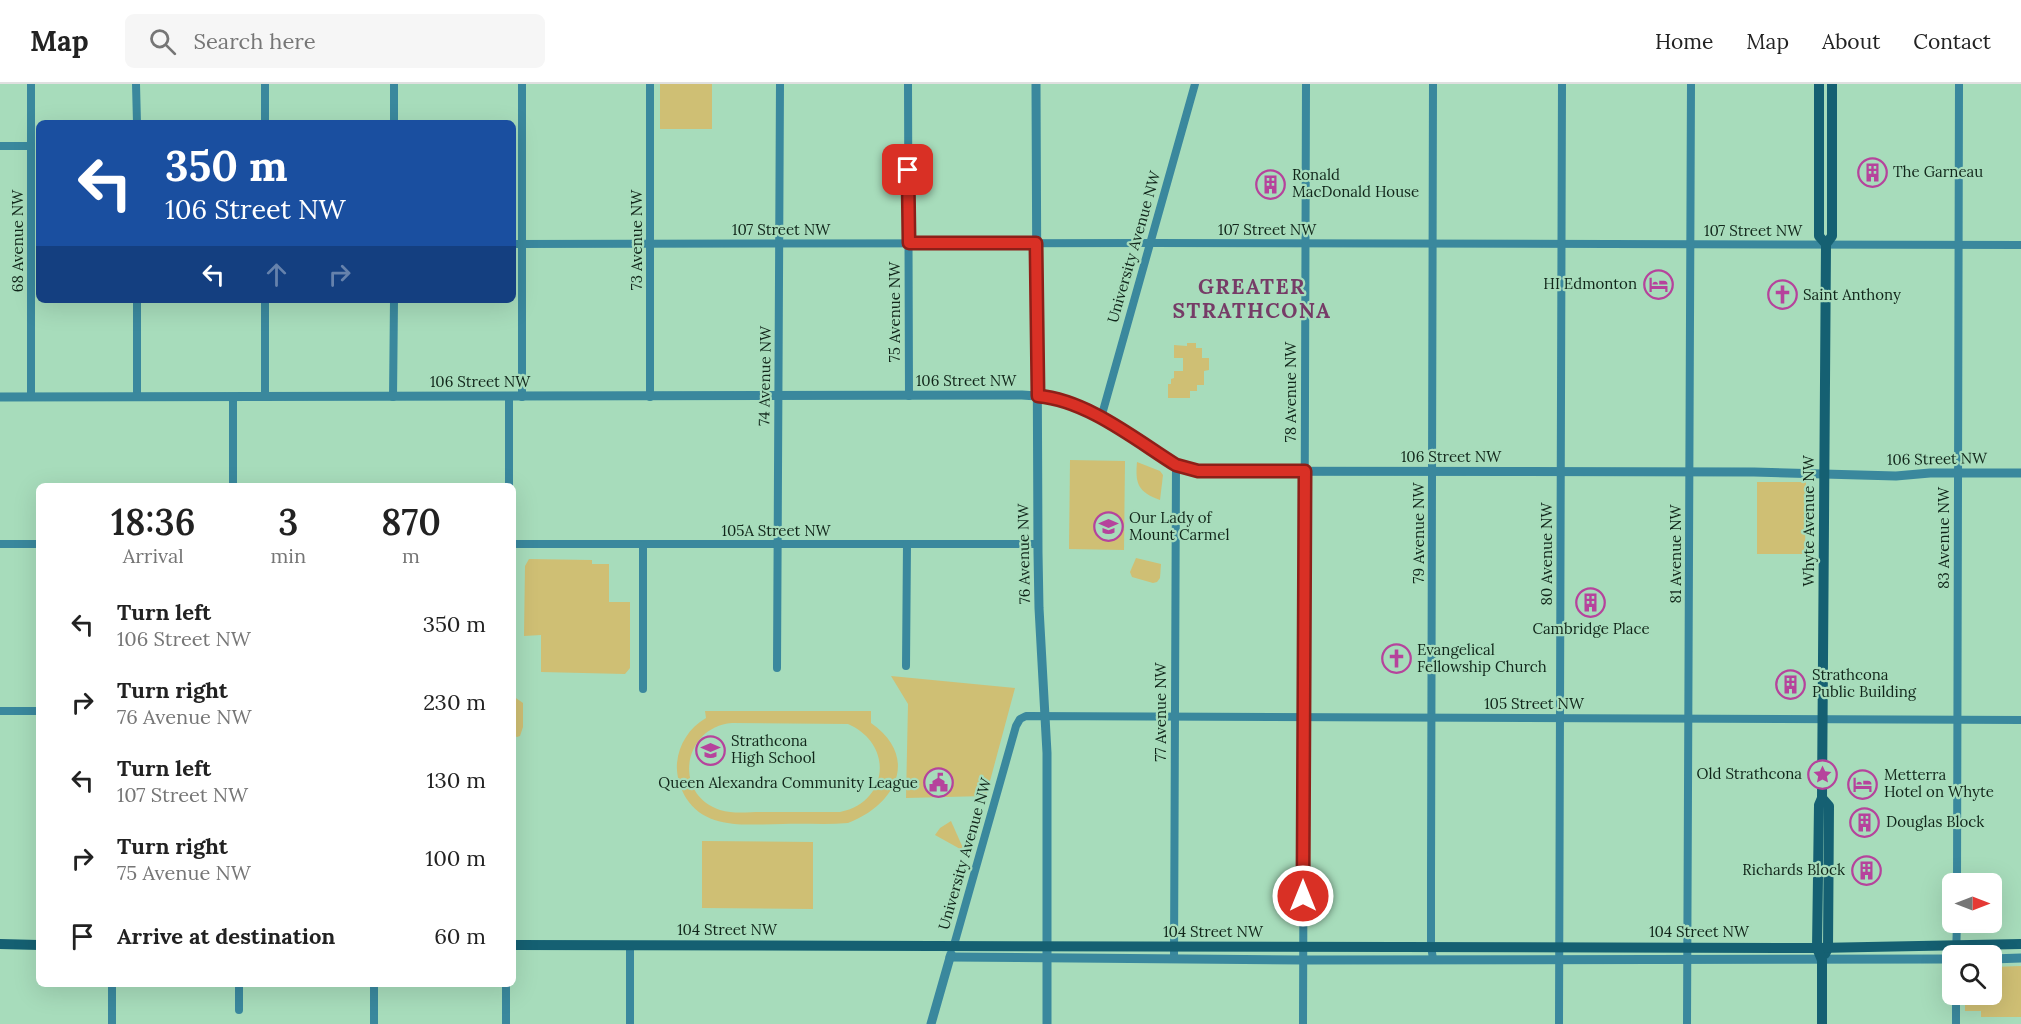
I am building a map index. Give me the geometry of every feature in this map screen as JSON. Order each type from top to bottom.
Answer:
[{"type":"main road","name":"Whyte Avenue NW","points":[[1819,84],[1819,236],[1826,244]]},
{"type":"main road","name":"Whyte Avenue NW","points":[[1822,1024],[1822,960],[1817,948],[1819,805],[1822,798],[1826,244],[1832,236],[1832,84]]},
{"type":"main road","name":"Whyte Avenue NW","points":[[1822,798],[1829,806],[1828,948],[1822,960]]},
{"type":"main road","points":[[0,944],[36,945]]},
{"type":"main road","name":"104 Street NW","points":[[2002,946],[2021,944]]},
{"type":"main road","name":"104 Street NW","points":[[516,945],[1559,946],[1942,950]]},
{"type":"street","name":"68 Avenue NW","points":[[31,84],[35,244],[32,397]]},
{"type":"street","points":[[136,84],[136,120]]},
{"type":"street","points":[[265,84],[265,120]]},
{"type":"street","points":[[394,84],[394,120]]},
{"type":"street","points":[[522,84],[522,397]]},
{"type":"street","name":"73 Avenue NW","points":[[650,84],[650,397]]},
{"type":"street","name":"74 Avenue NW","points":[[777,668],[780,84]]},
{"type":"street","name":"75 Avenue NW","points":[[908,84],[909,396]]},
{"type":"street","name":"76 Avenue NW","points":[[1036,84],[1038,544],[1039,608],[1046,716],[1047,1024]]},
{"type":"street","name":"University Avenue NW","points":[[1101,418],[1195,84]]},
{"type":"street","name":"78 Avenue NW","points":[[1303,1024],[1306,84]]},
{"type":"street","name":"79 Avenue NW","points":[[1433,84],[1431,717],[1431,946],[1433,959]]},
{"type":"street","name":"80 Avenue NW","points":[[1559,1024],[1562,84]]},
{"type":"street","name":"81 Avenue NW","points":[[1687,1024],[1691,84]]},
{"type":"street","name":"83 Avenue NW","points":[[1957,873],[1959,84]]},
{"type":"street","points":[[0,146],[31,146]]},
{"type":"street","name":"107 Street NW","points":[[516,244],[2021,245]]},
{"type":"street","points":[[137,303],[137,398]]},
{"type":"street","points":[[265,303],[265,397]]},
{"type":"street","points":[[393,397],[394,303]]},
{"type":"street","name":"106 Street NW","points":[[0,397],[1038,396],[1051,397],[1081,408],[1176,465],[1198,471],[1690,472],[1896,476],[2021,473]]},
{"type":"street","points":[[233,397],[233,483]]},
{"type":"street","points":[[509,397],[509,483]]},
{"type":"street","name":"77 Avenue NW","points":[[1174,959],[1176,465]]},
{"type":"street","points":[[0,544],[36,544]]},
{"type":"street","name":"105A Street NW","points":[[516,544],[1038,544]]},
{"type":"street","points":[[643,544],[643,689]]},
{"type":"street","points":[[906,666],[907,544]]},
{"type":"street","points":[[0,711],[36,711]]},
{"type":"street","name":"University Avenue NW","points":[[931,1024],[1018,722],[1026,716],[1046,716]]},
{"type":"street","name":"105 Street NW","points":[[1046,716],[2021,720]]},
{"type":"street","points":[[630,945],[630,1024]]},
{"type":"street","name":"104 Street NW","points":[[950,957],[1303,960],[1942,959]]},
{"type":"street","points":[[2002,959],[2021,958]]},
{"type":"street","points":[[112,987],[112,1024]]},
{"type":"street","points":[[239,987],[239,1010]]},
{"type":"street","points":[[374,987],[374,1024]]},
{"type":"street","points":[[506,987],[506,1024]]},
{"type":"street","points":[[1956,1005],[1956,1024]]},
{"type":"shaded area","points":[[660,84],[712,84],[712,129],[660,129]]},
{"type":"shaded area","points":[[1187,343],[1196,343],[1196,348],[1202,348],[1202,358],[1209,358],[1209,370],[1204,371],[1204,385],[1197,385],[1197,391],[1190,391],[1190,398],[1168,398],[1168,384],[1171,384],[1171,379],[1174,378],[1174,371],[1183,371],[1183,358],[1174,358],[1174,345],[1187,346]]},
{"type":"shaded area","points":[[1070,460],[1125,461],[1124,550],[1069,549]]},
{"type":"shaded area","points":[[1137,462],[1160,471],[1163,475],[1160,500],[1147,494],[1140,486]]},
{"type":"shaded area","points":[[1757,482],[1806,482],[1805,554],[1757,554]]},
{"type":"shaded area","points":[[1136,558],[1161,564],[1160,578],[1157,582],[1132,577],[1130,572]]},
{"type":"shaded area","points":[[529,559],[592,560],[592,564],[609,564],[609,602],[630,602],[630,668],[625,674],[541,672],[541,635],[524,636],[525,566]]},
{"type":"shaded area","points":[[891,676],[1015,688],[986,796],[906,798],[908,704]]},
{"type":"shaded area","points":[[516,698],[523,703],[523,727],[520,736],[517,737]]},
{"type":"shaded area","points":[[705,711],[871,711],[871,723],[886,736],[895,750],[898,765],[896,779],[879,805],[848,823],[743,824],[717,821],[695,809],[686,798],[677,772],[678,756],[683,743],[690,732],[706,718]],"holes":[[[732,723],[848,724],[863,733],[873,745],[879,758],[880,772],[876,785],[868,797],[856,806],[840,812],[730,812],[720,810],[705,802],[695,790],[690,776],[690,762],[694,748],[703,736],[715,727]]]},
{"type":"shaded area","points":[[951,821],[962,850],[935,835],[940,828]]},
{"type":"shaded area","points":[[702,841],[813,842],[813,909],[702,908]]},
{"type":"shaded area","points":[[2021,966],[2021,1017],[1981,1017],[1981,1011],[1965,1011],[1965,1005],[2002,1005],[2002,967]]},
{"type":"place","name":"The Garneau","points":[[1872,172]]},
{"type":"place","name":"Ronald MacDonald House","points":[[1271,184]]},
{"type":"place","name":"HI Edmonton","points":[[1658,284]]},
{"type":"place","name":"Saint Anthony","points":[[1782,295]]},
{"type":"place","name":"Our Lady of Mount Carmel","points":[[1108,527]]},
{"type":"place","name":"Cambridge Place","points":[[1591,602]]},
{"type":"place","name":"Evangelical Fellowship Church","points":[[1396,659]]},
{"type":"place","name":"Strathcona Public Building","points":[[1791,684]]},
{"type":"place","name":"Strathcona High School","points":[[710,750]]},
{"type":"place","name":"Old Strathcona","points":[[1823,774]]},
{"type":"place","name":"Queen Alexandra Community League","points":[[939,783]]},
{"type":"place","name":"Metterra Hotel on Whyte","points":[[1863,784]]},
{"type":"place","name":"Douglas Block","points":[[1865,822]]},
{"type":"place","name":"Richards Block","points":[[1866,870]]},
{"type":"district","name":"GREATER STRATHCONA","points":[[1252,299]]},
{"type":"route","points":[[908,170],[909,243],[1036,243],[1038,396],[1051,397],[1089,411],[1186,469],[1305,471],[1303,896]]}]
